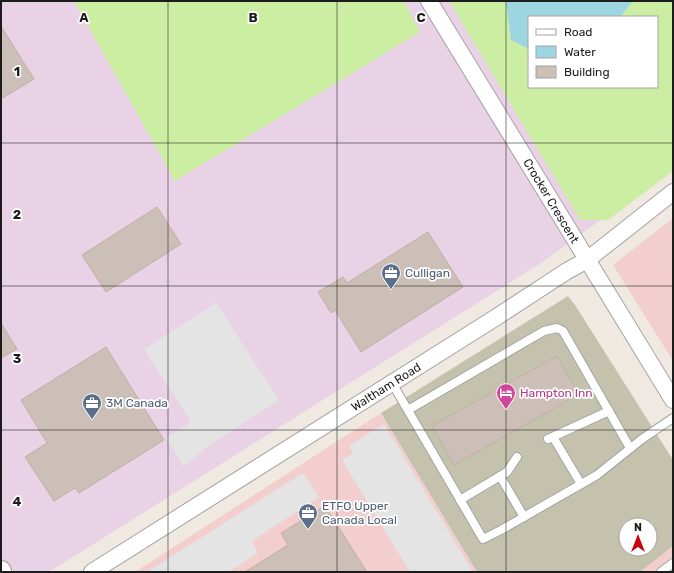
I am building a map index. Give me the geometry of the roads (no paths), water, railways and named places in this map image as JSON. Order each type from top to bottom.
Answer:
[{"type":"street","name":"Crocker Crescent","points":[[429,1],[673,400]]},
{"type":"street","name":"Waltham Road","points":[[92,572],[567,271],[587,260],[673,192]]},
{"type":"lane","points":[[408,410],[544,331],[557,328],[563,331],[630,448]]},
{"type":"lane","points":[[392,383],[483,539],[597,475],[630,448],[673,418]]},
{"type":"lane","points":[[581,484],[551,438],[608,411]]},
{"type":"lane","points":[[460,500],[507,472],[518,457]]},
{"type":"lane","points":[[500,476],[524,517]]},
{"type":"lane","points":[[661,572],[673,563]]},
{"type":"water","points":[[506,1],[633,1],[621,16],[528,16],[528,48],[511,40]]},
{"type":"place","name":"Culligan","points":[[391,290]]},
{"type":"place","name":"Hampton Inn","points":[[506,410]]},
{"type":"place","name":"3M Canada","points":[[92,420]]},
{"type":"place","name":"ETFO Upper Canada Local","points":[[308,530]]}]
